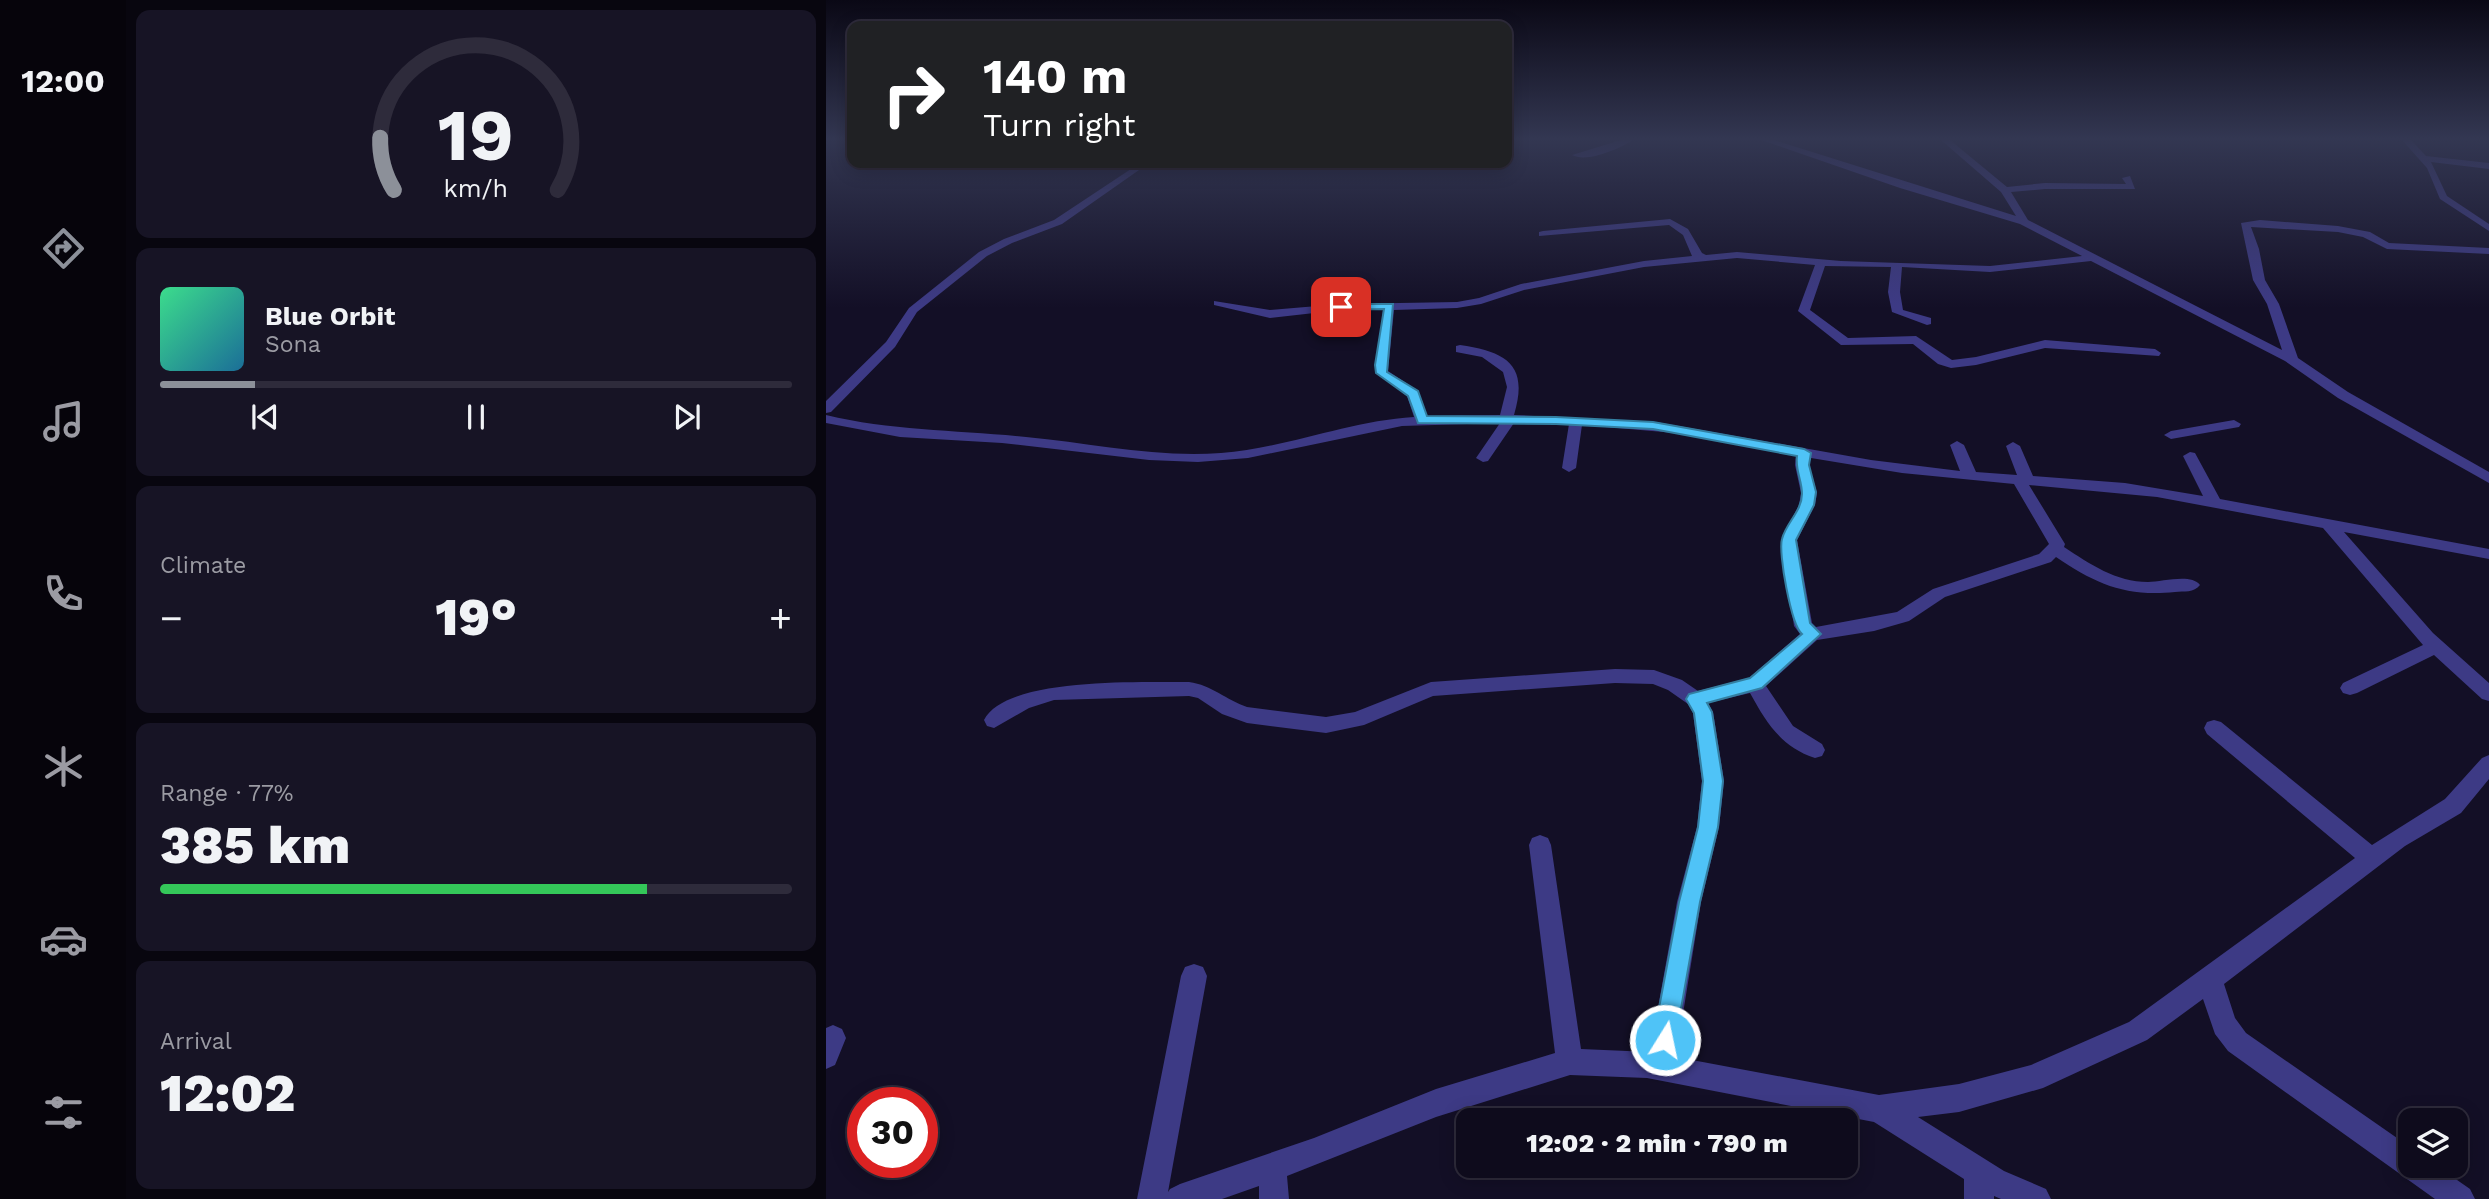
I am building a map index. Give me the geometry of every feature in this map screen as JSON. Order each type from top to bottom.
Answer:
[{"type":"street","points":[[826,409],[891,344],[914,310],[983,254],[1008,241],[1058,222],[1096,196]]},
{"type":"street","points":[[1936,196],[2024,222],[2292,360],[2343,395],[2489,478]]},
{"type":"street","points":[[2009,196],[2024,222]]},
{"type":"street","points":[[2444,196],[2489,228]]},
{"type":"street","points":[[1543,234],[1670,222],[1690,235],[1697,255],[1704,258]]},
{"type":"street","points":[[2292,360],[2273,304],[2259,280],[2254,250],[2245,225],[2280,224],[2338,229],[2366,234],[2387,246],[2489,251]]},
{"type":"street","points":[[1217,303],[1270,314],[1471,303],[1521,288],[1651,263],[1748,254],[1821,262],[2016,268],[2090,258]]},
{"type":"street","points":[[1821,262],[1804,311],[1844,342],[1916,340],[1942,361],[1951,364],[1976,361],[2045,344],[2155,353]]},
{"type":"street","points":[[1897,264],[1894,292],[1898,312],[1927,321]]},
{"type":"street","points":[[1389,306],[1382,373],[1413,394],[1422,420]]},
{"type":"street","points":[[1460,349],[1487,353],[1508,370],[1514,386],[1507,420],[1483,458]]},
{"type":"street","points":[[826,433],[833,421],[1156,456],[1219,457],[1287,448],[1355,431],[1422,420],[1576,421],[1693,431],[1900,469],[2102,484],[2214,502],[2489,554]]},
{"type":"street","points":[[1569,468],[1576,421]]},
{"type":"street","points":[[2171,435],[2234,424]]},
{"type":"street","points":[[1957,446],[1970,476]]},
{"type":"street","points":[[1695,699],[1755,684],[1812,634],[1874,625],[1903,617],[1939,593],[2045,558],[2057,544],[2023,480],[2013,446]]},
{"type":"street","points":[[1804,453],[1802,465],[1809,492],[1807,505],[1789,540],[1794,587],[1803,626],[1812,634]]},
{"type":"street","points":[[2190,456],[2214,502]]},
{"type":"street","points":[[2328,524],[2435,646],[2489,694]]},
{"type":"street","points":[[2055,549],[2087,570],[2120,584],[2141,588],[2191,585]]},
{"type":"street","points":[[2350,688],[2435,646]]},
{"type":"street","points":[[994,720],[1023,702],[1054,693],[1189,689],[1203,691],[1229,709],[1247,715],[1326,725],[1357,719],[1431,690],[1615,676],[1654,677],[1675,685],[1695,699],[1703,712],[1713,781],[1708,827],[1689,902],[1661,1067]]},
{"type":"street","points":[[1755,684],[1788,735],[1800,745],[1815,750]]},
{"type":"street","points":[[2214,728],[2372,858]]},
{"type":"street","points":[[1180,1199],[1436,1103],[1570,1062],[1661,1067],[1879,1109],[1959,1098],[2033,1078],[2138,1031],[2397,839],[2453,806],[2489,764]]},
{"type":"street","points":[[1540,845],[1570,1062]]},
{"type":"street","points":[[1152,1199],[1194,976]]},
{"type":"street","points":[[2210,980],[2224,1025],[2237,1042],[2398,1156]]},
{"type":"street","points":[[1879,1109],[1979,1185],[2036,1199]]},
{"type":"street","points":[[1272,1166],[1274,1199]]},
{"type":"street","points":[[2430,1178],[2460,1199]]},
{"type":"route","points":[[1341,307],[1389,306],[1382,373],[1413,394],[1417,399],[1422,420],[1610,422],[1693,431],[1804,453],[1802,465],[1809,492],[1807,505],[1791,531],[1789,540],[1794,587],[1803,626],[1812,634],[1755,684],[1695,699],[1703,712],[1713,781],[1708,827],[1689,902],[1665,1040]]}]
